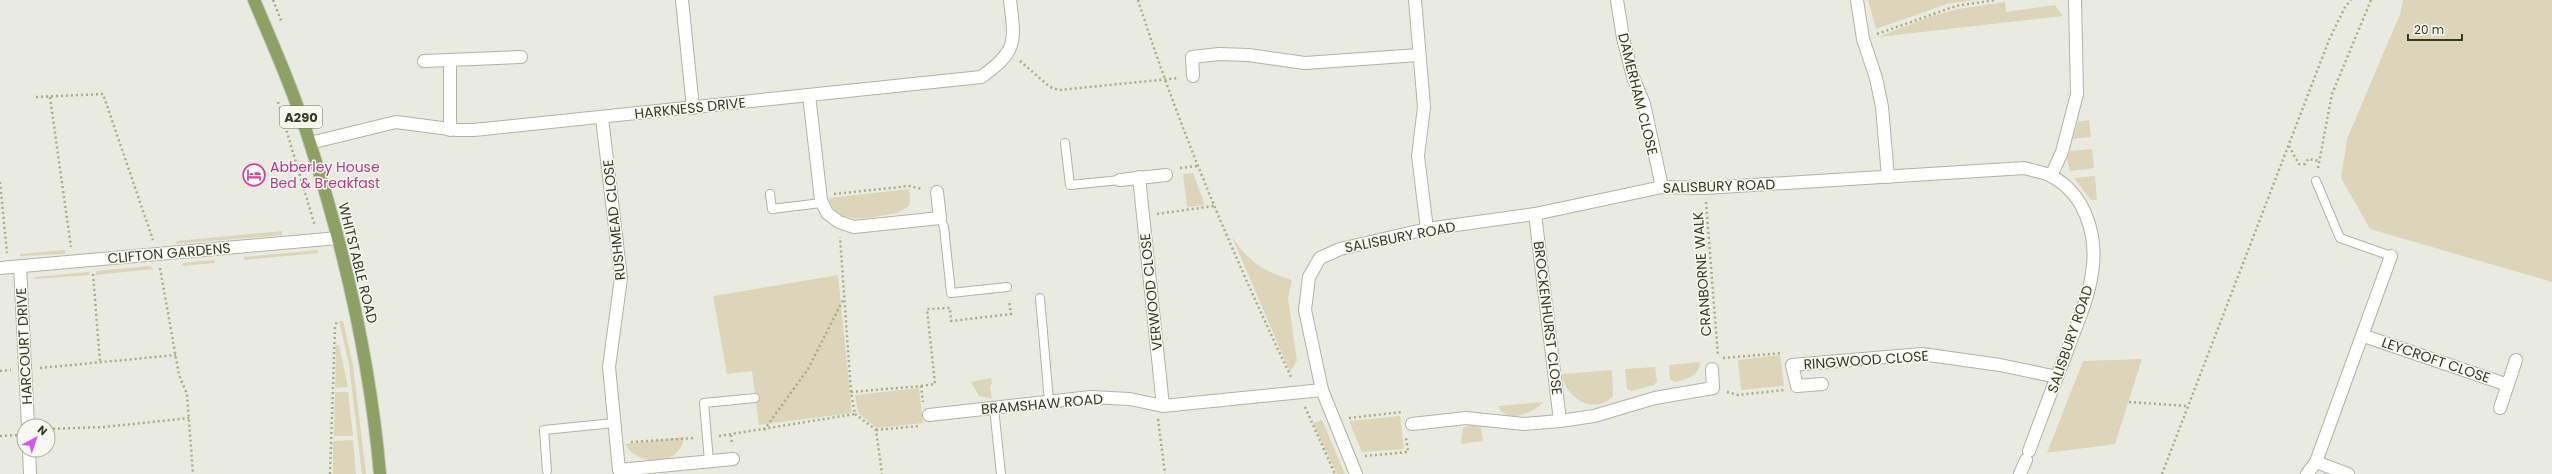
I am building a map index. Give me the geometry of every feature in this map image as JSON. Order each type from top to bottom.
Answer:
[{"type":"main road","name":"WHITSTABLE ROAD","points":[[254,0],[310,143],[338,238],[364,351],[372,397],[380,474]]},
{"type":"street","points":[[682,0],[693,108]]},
{"type":"street","name":"HARKNESS DRIVE","points":[[310,143],[396,122],[450,130],[474,130],[602,118],[980,77],[999,64],[1009,51],[1014,38],[1010,0]]},
{"type":"street","points":[[1415,0],[1424,107],[1418,156],[1427,229]]},
{"type":"street","name":"DAMERHAM CLOSE","points":[[1617,0],[1623,38],[1633,77],[1644,104],[1662,187]]},
{"type":"street","points":[[1857,0],[1863,39],[1876,78],[1882,108],[1888,177]]},
{"type":"street","points":[[2051,176],[2064,146],[2078,94],[2075,0]]},
{"type":"street","points":[[1193,76],[1192,57],[1219,54],[1248,55],[1305,63],[1419,55]]},
{"type":"street","points":[[424,61],[521,57]]},
{"type":"street","points":[[450,60],[450,130]]},
{"type":"street","points":[[809,96],[821,199],[827,213],[839,222],[854,227],[940,218],[937,192]]},
{"type":"street","name":"RUSHMEAD CLOSE","points":[[602,118],[621,278],[609,367],[619,470],[733,459]]},
{"type":"street","name":"SALISBURY ROAD","points":[[1356,474],[1322,390],[1305,310],[1309,277],[1313,266],[1320,258],[1340,248],[1427,229],[1535,214],[1662,187],[1705,188],[2025,168],[2051,176],[2069,190],[2082,205],[2089,222],[2093,254],[2093,272],[2088,293],[2020,474]]},
{"type":"street","points":[[1120,180],[1166,175]]},
{"type":"street","name":"VERWOOD CLOSE","points":[[1140,177],[1163,406]]},
{"type":"street","name":"BROCKENHURST CLOSE","points":[[1535,214],[1560,421]]},
{"type":"street","name":"CLIFTON GARDENS","points":[[9,267],[338,238]]},
{"type":"street","name":"LEYCROFT CLOSE","points":[[2307,474],[2316,462],[2364,336],[2391,256]]},
{"type":"street","name":"HARCOURT DRIVE","points":[[9,267],[25,369],[28,418]]},
{"type":"street","name":"LEYCROFT CLOSE","points":[[2364,336],[2508,385]]},
{"type":"street","name":"RINGWOOD CLOSE","points":[[1822,384],[1797,386],[1792,365],[1922,354],[1993,364],[2057,377]]},
{"type":"street","name":"LEYCROFT CLOSE","points":[[2500,408],[2516,360]]},
{"type":"street","points":[[1407,425],[1466,418],[1524,424],[1594,416],[1655,398],[1713,388],[1715,364]]},
{"type":"street","name":"BRAMSHAW ROAD","points":[[926,417],[1091,397],[1130,399],[1163,406],[1322,390]]},
{"type":"street","points":[[29,458],[30,474]]},
{"type":"street","points":[[2316,462],[2348,474]]},
{"type":"lane","points":[[1065,143],[1070,185],[1120,180]]},
{"type":"lane","points":[[2316,180],[2340,238],[2391,256]]},
{"type":"lane","points":[[770,194],[772,210],[821,199]]},
{"type":"lane","points":[[940,218],[944,227],[951,293],[1007,287]]},
{"type":"lane","points":[[1040,298],[1049,401]]},
{"type":"lane","points":[[709,461],[704,403],[755,398]]},
{"type":"lane","points":[[994,408],[1001,474]]},
{"type":"lane","points":[[547,471],[544,430],[614,424]]},
{"type":"path","points":[[1138,0],[1164,80],[1238,265],[1299,393],[1334,474]]},
{"type":"path","points":[[1863,39],[1943,10],[1996,0]]},
{"type":"path","points":[[2162,474],[2329,40],[2345,8],[2351,0]]},
{"type":"path","points":[[2316,180],[2332,94],[2371,0]]},
{"type":"path","points":[[1009,51],[1050,87],[1059,90],[1193,76]]},
{"type":"path","points":[[36,98],[103,94],[157,254],[179,375],[187,394],[193,474]]},
{"type":"path","points":[[50,97],[65,193],[71,249],[67,249],[68,261]]},
{"type":"path","points":[[2289,146],[2299,164],[2308,160],[2320,161]]},
{"type":"path","points":[[0,182],[9,267]]},
{"type":"path","points":[[821,199],[909,186],[937,192]]},
{"type":"path","name":"CRANBORNE WALK","points":[[1705,188],[1715,364]]},
{"type":"path","points":[[1143,216],[1214,206]]},
{"type":"path","points":[[839,222],[843,300],[851,392],[855,414],[876,430],[882,474]]},
{"type":"path","points":[[91,260],[100,362]]},
{"type":"path","points":[[851,392],[934,384],[927,309],[950,308],[951,321],[1011,314],[1007,287]]},
{"type":"path","points":[[764,431],[808,369],[843,300]]},
{"type":"path","points":[[330,474],[335,327],[337,321]]},
{"type":"path","points":[[1715,364],[1783,352],[1784,356]]},
{"type":"path","points":[[25,369],[176,355]]},
{"type":"path","points":[[1713,388],[1738,395],[1787,390],[1786,382]]},
{"type":"path","points":[[876,430],[926,417],[921,386]]},
{"type":"path","points":[[2129,402],[2187,406]]},
{"type":"path","points":[[1163,406],[1158,416],[1166,474]]},
{"type":"path","points":[[1333,419],[1404,412],[1407,425],[1408,452],[1349,458]]},
{"type":"path","points":[[617,443],[707,438],[764,431],[855,414]]},
{"type":"path","points":[[56,429],[104,427],[189,418]]},
{"type":"path","points":[[0,436],[16,435]]},
{"type":"shaded area","points":[[1868,0],[1974,0],[1947,4],[1876,29]]},
{"type":"shaded area","points":[[2403,0],[2552,0],[2552,282],[2370,229],[2341,178],[2347,139],[2400,14]]},
{"type":"shaded area","points":[[2005,2],[2006,12],[2055,5],[2063,16],[1878,37],[1932,16],[1958,9]]},
{"type":"shaded area","points":[[2089,120],[2091,137],[2073,139],[2078,122]]},
{"type":"shaded area","points":[[2092,149],[2094,168],[2070,171],[2067,159],[2070,151]]},
{"type":"shaded area","points":[[1193,173],[1205,205],[1187,207],[1183,174]]},
{"type":"shaded area","points":[[2095,176],[2097,200],[2091,200],[2074,178]]},
{"type":"shaded area","points":[[909,189],[909,206],[898,213],[868,218],[848,217],[840,214],[833,208],[829,198]]},
{"type":"shaded area","points":[[282,231],[282,235],[176,244],[176,241]]},
{"type":"shaded area","points":[[1232,237],[1251,260],[1273,273],[1292,280],[1288,298],[1297,361],[1290,372]]},
{"type":"shaded area","points":[[65,250],[65,254],[20,256],[20,254]]},
{"type":"shaded area","points":[[318,250],[318,253],[244,260],[244,257]]},
{"type":"shaded area","points":[[215,260],[215,263],[182,266],[182,263]]},
{"type":"shaded area","points":[[149,266],[154,269],[96,275],[96,271]]},
{"type":"shaded area","points":[[89,272],[90,275],[34,279],[34,277]]},
{"type":"shaded area","points":[[838,275],[852,413],[759,425],[752,371],[727,374],[713,296]]},
{"type":"shaded area","points":[[339,321],[343,321],[353,365],[366,474],[362,474],[349,365]]},
{"type":"shaded area","points":[[336,345],[339,345],[348,387],[335,388]]},
{"type":"shaded area","points":[[1780,355],[1784,386],[1741,390],[1738,360]]},
{"type":"shaded area","points":[[2142,359],[2115,444],[2047,453],[2083,361]]},
{"type":"shaded area","points":[[1700,362],[1697,371],[1692,376],[1675,382],[1670,379],[1669,365]]},
{"type":"shaded area","points":[[1655,367],[1657,381],[1654,385],[1631,391],[1627,389],[1625,369]]},
{"type":"shaded area","points":[[1612,370],[1613,396],[1605,402],[1597,404],[1582,402],[1574,397],[1564,383],[1562,374]]},
{"type":"shaded area","points":[[991,378],[992,383],[990,387],[992,399],[979,396],[971,382]]},
{"type":"shaded area","points":[[919,388],[923,423],[877,428],[858,413],[855,395]]},
{"type":"shaded area","points":[[335,392],[348,392],[353,436],[334,436]]},
{"type":"shaded area","points":[[1543,402],[1527,413],[1513,416],[1502,412],[1498,406]]},
{"type":"shaded area","points":[[1400,416],[1404,449],[1362,452],[1349,421]]},
{"type":"shaded area","points":[[1322,420],[1345,474],[1337,474],[1313,423]]},
{"type":"shaded area","points":[[1470,425],[1481,427],[1483,441],[1461,444],[1463,428]]},
{"type":"shaded area","points":[[684,437],[681,447],[675,454],[658,460],[649,460],[639,457],[631,452],[625,444]]},
{"type":"shaded area","points":[[353,440],[356,474],[333,474],[333,441]]},
{"type":"place","name":"Abberley House Bed & Breakfast","points":[[254,175]]}]
